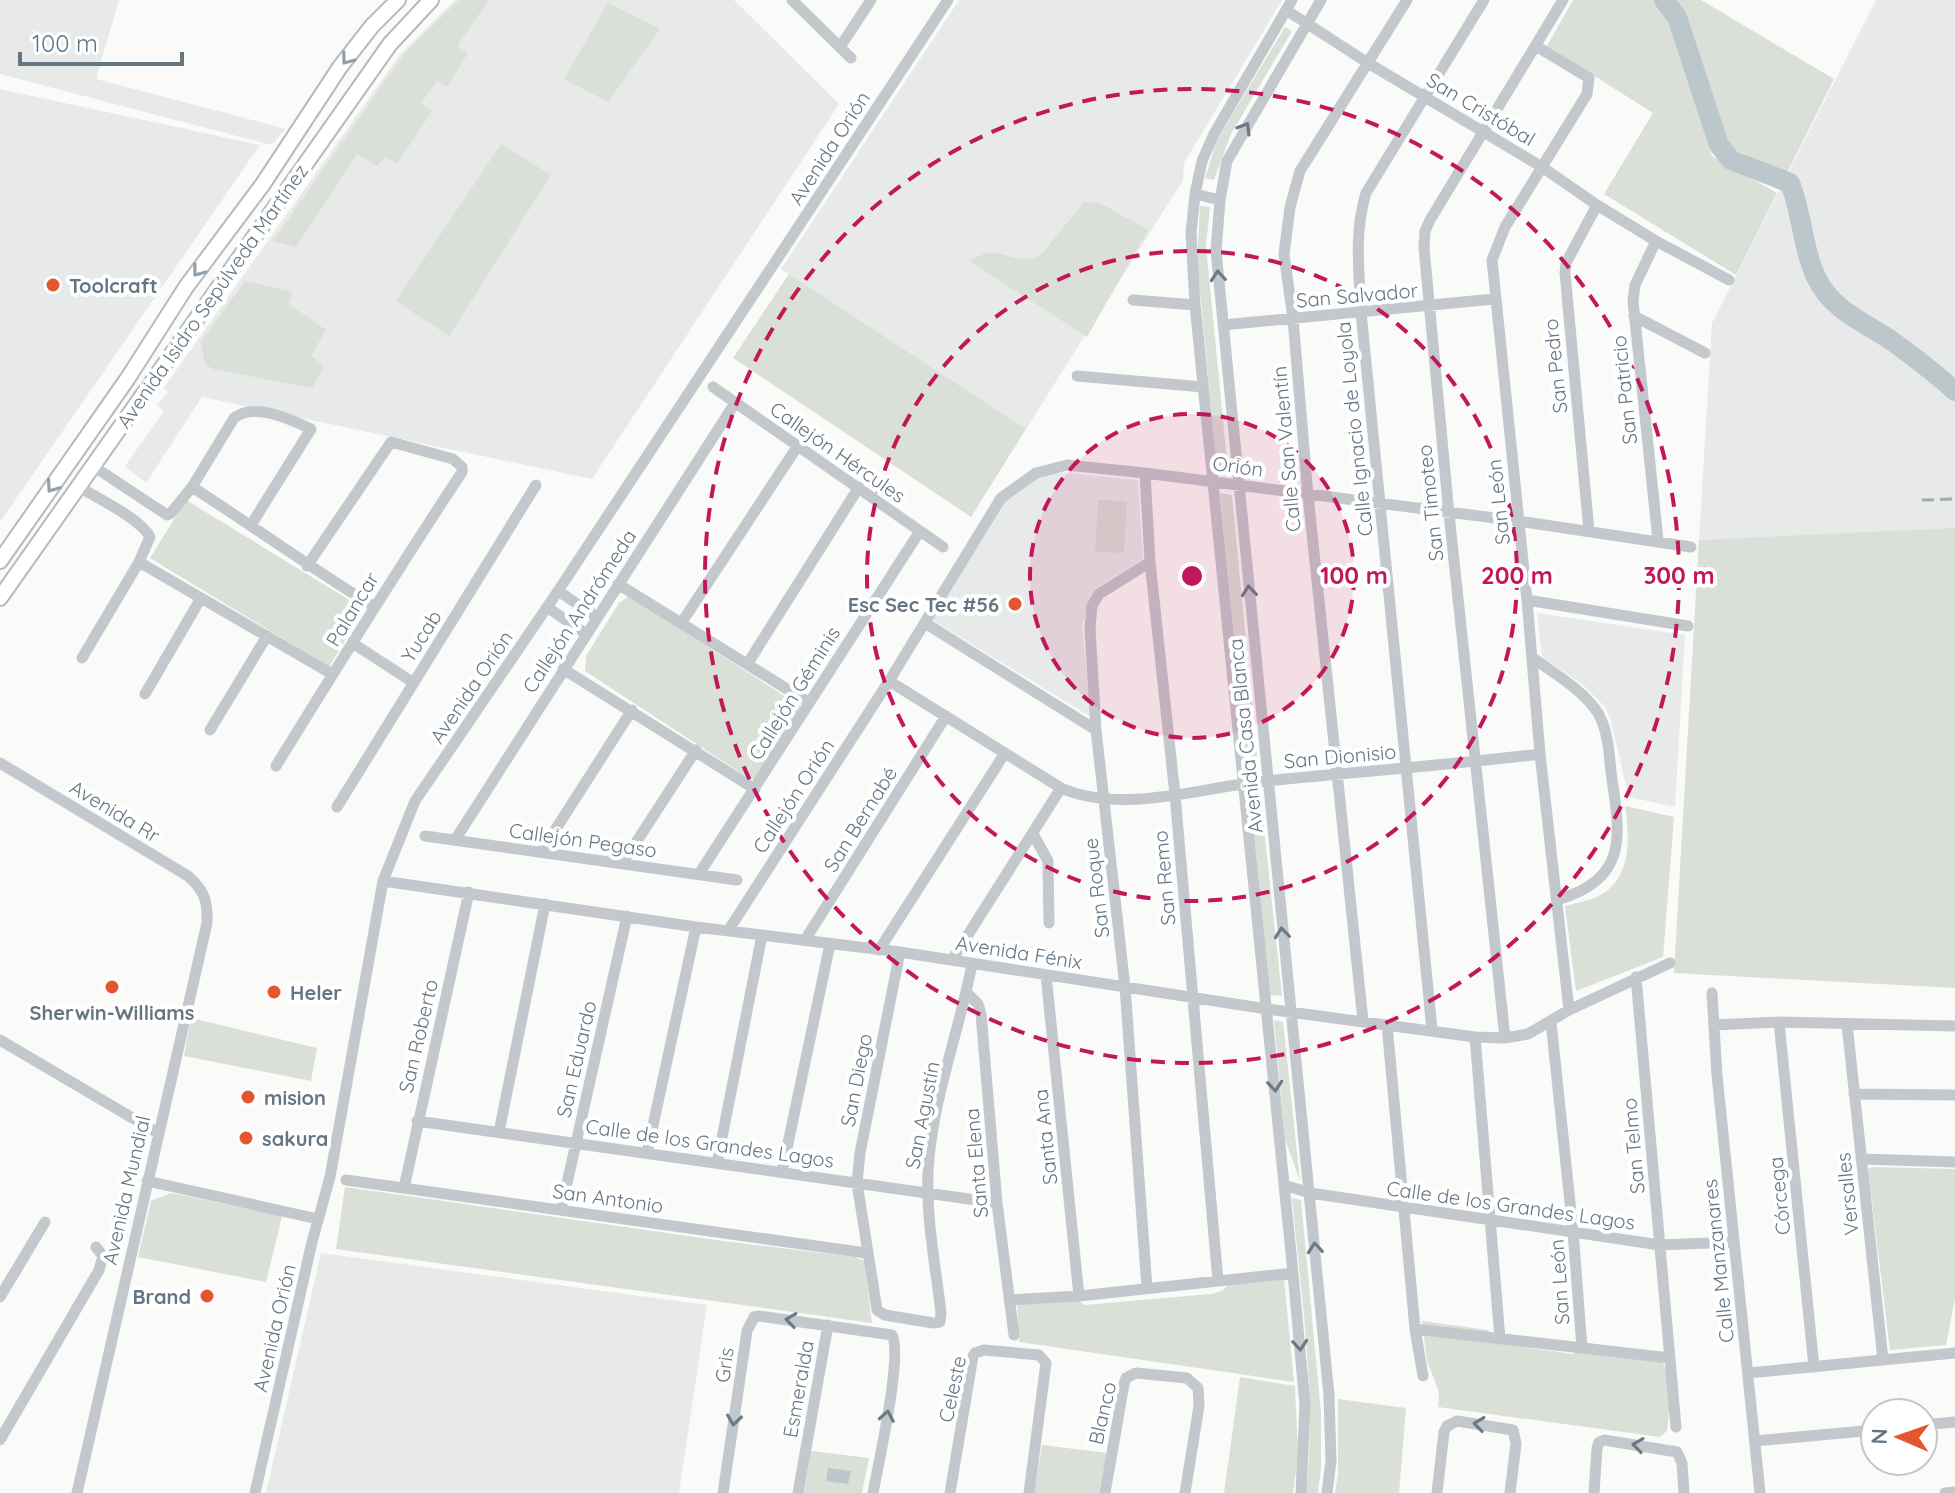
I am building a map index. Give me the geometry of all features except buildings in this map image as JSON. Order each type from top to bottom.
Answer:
[{"type":"main road","name":"Avenida Isidro Sepúlveda Martínez","points":[[0,561],[340,67],[372,26],[398,0]]},
{"type":"main road","name":"Avenida Isidro Sepúlveda Martínez","points":[[0,598],[390,44],[431,0]]},
{"type":"main road","points":[[245,251],[261,211],[251,200]]},
{"type":"street","points":[[792,0],[851,58]]},
{"type":"street","points":[[840,47],[871,0]]},
{"type":"street","name":"Avenida Orión","points":[[255,1493],[330,1177],[383,881],[415,801],[558,591],[948,0]]},
{"type":"street","name":"Avenida Casa Blanca","points":[[1321,0],[1235,145],[1223,177],[1216,251],[1331,1425],[1327,1493]]},
{"type":"street","name":"Calle San Valentín","points":[[1363,1021],[1284,254],[1290,207],[1300,171],[1407,0]]},
{"type":"street","name":"Calle Ignacio de Loyola","points":[[1432,1030],[1379,505],[1357,241],[1366,193],[1484,0]]},
{"type":"street","name":"San Timoteo","points":[[1505,1038],[1449,514],[1425,231],[1563,0]]},
{"type":"street","name":"Avenida Casa Blanca","points":[[1289,5],[1207,147],[1195,194],[1191,233],[1212,481],[1305,1405],[1301,1493]]},
{"type":"street","name":"San Cristóbal","points":[[1289,5],[1308,22],[1368,63],[1484,131],[1656,241],[1729,280]]},
{"type":"street","name":"San León","points":[[1536,46],[1589,78],[1590,82],[1587,94],[1495,246],[1492,260],[1540,754],[1569,1010]]},
{"type":"street","points":[[1195,194],[1220,200]]},
{"type":"street","name":"San Pedro","points":[[1589,531],[1565,273],[1566,263],[1597,205]]},
{"type":"street","name":"San Patricio","points":[[1656,241],[1635,285],[1634,316],[1658,540]]},
{"type":"street","name":"San Salvador","points":[[1223,325],[1494,299]]},
{"type":"street","points":[[1133,300],[1195,305]]},
{"type":"street","points":[[1634,316],[1705,353]]},
{"type":"street","points":[[1077,376],[1203,387]]},
{"type":"street","name":"Callejón Hércules","points":[[713,387],[943,547]]},
{"type":"street","name":"Callejón Andrómeda","points":[[455,840],[735,403]]},
{"type":"street","points":[[93,466],[167,515],[192,487],[234,418],[245,411],[294,421],[311,429],[251,525]]},
{"type":"street","name":"Palancar","points":[[276,766],[354,644],[373,606],[462,472],[462,467],[453,459],[391,442],[307,566]]},
{"type":"street","points":[[682,622],[797,447]]},
{"type":"street","name":"Orión","points":[[889,681],[1001,498],[1044,470],[1067,465],[1238,484],[1691,547]]},
{"type":"street","name":"San Remo","points":[[1145,473],[1150,562],[1175,795],[1218,1281]]},
{"type":"street","name":"Yucab","points":[[337,807],[536,485]]},
{"type":"street","points":[[79,487],[148,531],[150,537],[139,562],[82,658]]},
{"type":"street","points":[[192,487],[307,566],[373,606]]},
{"type":"street","points":[[748,663],[859,487]]},
{"type":"street","name":"Callejón Géminis","points":[[699,874],[920,531]]},
{"type":"street","points":[[139,562],[332,674]]},
{"type":"street","name":"San Roque","points":[[1147,1288],[1125,987],[1096,730],[1090,629],[1092,606],[1099,594],[1150,562]]},
{"type":"street","points":[[618,584],[808,702]]},
{"type":"street","points":[[558,591],[597,617]]},
{"type":"street","points":[[145,694],[201,598]]},
{"type":"street","points":[[1527,600],[1688,626]]},
{"type":"street","points":[[547,607],[586,634]]},
{"type":"street","points":[[925,623],[1096,730]]},
{"type":"street","points":[[210,730],[267,636]]},
{"type":"street","points":[[354,644],[414,683]]},
{"type":"street","points":[[1533,658],[1587,699],[1605,727],[1617,808],[1617,844],[1613,859],[1583,892],[1557,900]]},
{"type":"street","points":[[563,669],[755,789]]},
{"type":"street","name":"San Dionisio","points":[[889,681],[1061,788],[1080,796],[1103,800],[1175,795],[1268,780],[1337,776],[1540,754]]},
{"type":"street","name":"Callejón Orión","points":[[728,931],[889,681]]},
{"type":"street","points":[[541,852],[632,710]]},
{"type":"street","name":"San Bernabé","points":[[805,940],[946,716]]},
{"type":"street","points":[[622,864],[696,750]]},
{"type":"street","points":[[879,950],[1005,753]]},
{"type":"street","name":"Avenida Rr","points":[[0,763],[188,876],[200,886],[205,896]]},
{"type":"street","points":[[952,960],[1061,788]]},
{"type":"street","points":[[1033,834],[1048,861],[1049,923]]},
{"type":"street","name":"Callejón Pegaso","points":[[425,836],[737,880]]},
{"type":"street","name":"Avenida Fénix","points":[[383,881],[696,927],[900,952],[1192,998],[1475,1037],[1505,1038],[1528,1034],[1569,1010],[1670,963]]},
{"type":"street","name":"San Roberto","points":[[404,1188],[469,892]]},
{"type":"street","name":"Avenida Mundial","points":[[77,1493],[207,923],[205,896]]},
{"type":"street","points":[[499,1132],[545,904]]},
{"type":"street","name":"San Eduardo","points":[[561,1210],[627,916]]},
{"type":"street","points":[[647,1153],[696,927]]},
{"type":"street","points":[[717,1163],[762,935]]},
{"type":"street","points":[[782,1172],[830,944]]},
{"type":"street","name":"San Diego","points":[[877,1310],[857,1183],[860,1153],[900,952]]},
{"type":"street","name":"San Agustín","points":[[877,1310],[885,1315],[940,1322],[928,1193],[929,1156],[972,964]]},
{"type":"street","name":"Santa Ana","points":[[1046,975],[1079,1296]]},
{"type":"street","name":"San Telmo","points":[[1636,977],[1676,1427]]},
{"type":"street","name":"Santa Elena","points":[[967,993],[978,1004],[981,1014],[997,1203],[1014,1335]]},
{"type":"street","name":"Calle Manzanares","points":[[1712,993],[1760,1493]]},
{"type":"street","name":"San León","points":[[1551,1022],[1582,1348]]},
{"type":"street","points":[[1714,1025],[1779,1022],[1955,1026]]},
{"type":"street","name":"Córcega","points":[[1779,1022],[1814,1367]]},
{"type":"street","name":"Versalles","points":[[1847,1024],[1883,1360]]},
{"type":"street","points":[[1387,1025],[1415,1329],[1423,1376]]},
{"type":"street","points":[[1475,1037],[1500,1339]]},
{"type":"street","points":[[0,1040],[158,1133]]},
{"type":"street","points":[[1854,1094],[1955,1095]]},
{"type":"street","name":"Calle de los Grandes Lagos","points":[[417,1121],[997,1203]]},
{"type":"street","points":[[1861,1159],[1955,1162]]},
{"type":"street","name":"San Antonio","points":[[346,1180],[866,1253]]},
{"type":"street","points":[[147,1181],[318,1219]]},
{"type":"street","name":"Calle de los Grandes Lagos","points":[[1284,1185],[1310,1193],[1660,1245],[1734,1242]]},
{"type":"street","points":[[0,1297],[45,1222]]},
{"type":"street","points":[[0,1440],[99,1270],[103,1256],[96,1247]]},
{"type":"street","points":[[1009,1300],[1079,1296],[1293,1273]]},
{"type":"street","name":"Gris","points":[[723,1493],[750,1322],[759,1316],[828,1325]]},
{"type":"street","name":"Esmeralda","points":[[798,1493],[828,1325],[887,1334],[895,1340],[892,1384],[873,1493]]},
{"type":"street","points":[[1415,1329],[1670,1358]]},
{"type":"street","name":"Celeste","points":[[950,1493],[972,1363],[975,1353],[984,1350],[1039,1355],[1046,1363],[1029,1493]]},
{"type":"street","points":[[1748,1373],[1955,1353]]},
{"type":"street","name":"Blanco","points":[[1105,1493],[1122,1393],[1126,1378],[1136,1373],[1187,1378],[1198,1388],[1199,1406],[1185,1493]]},
{"type":"street","points":[[1437,1493],[1447,1426],[1457,1421],[1513,1430],[1516,1444],[1510,1493]]},
{"type":"street","points":[[1755,1441],[1859,1431]]},
{"type":"street","points":[[1594,1493],[1597,1448],[1599,1442],[1604,1440],[1677,1452],[1682,1463],[1684,1493]]},
{"type":"street","points":[[1945,1493],[1955,1492]]},
{"type":"shaded area","points":[[0,0],[119,0],[96,79],[286,129],[271,145],[0,74]]},
{"type":"shaded area","points":[[455,0],[734,0],[839,104],[592,479],[202,397],[146,483],[125,466],[164,411],[157,405],[169,391],[163,389],[401,53]]},
{"type":"shaded area","points":[[459,0],[489,0],[457,46],[468,53],[447,87],[437,81],[421,103],[432,111],[397,164],[385,157],[377,166],[357,154],[296,247],[273,241],[404,54]]},
{"type":"shaded area","points":[[959,0],[1282,0],[1184,163],[1183,180],[1026,429],[781,269]]},
{"type":"shaded area","points":[[1573,0],[1656,0],[1675,27],[1712,156],[1777,193],[1736,275],[1604,194],[1653,113],[1547,46]]},
{"type":"shaded area","points":[[1675,0],[1701,0],[1834,79],[1786,175],[1727,146]]},
{"type":"shaded area","points":[[1876,0],[1955,0],[1955,531],[1699,540],[1712,323]]},
{"type":"shaded area","points":[[608,3],[660,29],[608,102],[564,79]]},
{"type":"shaded area","points":[[1285,27],[1292,31],[1231,134],[1214,180],[1205,178],[1217,140]]},
{"type":"shaded area","points":[[0,89],[260,145],[0,522]]},
{"type":"shaded area","points":[[501,144],[551,175],[449,336],[396,301]]},
{"type":"shaded area","points":[[1084,202],[1100,203],[1148,230],[1087,337],[969,261],[988,253],[1026,259],[1041,255]]},
{"type":"shaded area","points":[[1200,206],[1210,207],[1206,246],[1228,471],[1217,470],[1197,261]]},
{"type":"shaded area","points":[[789,274],[1026,429],[971,517],[733,358]]},
{"type":"shaded area","points":[[245,281],[293,292],[289,304],[326,330],[311,356],[324,367],[312,388],[213,369],[205,364],[201,342]]},
{"type":"shaded area","name":"Esc Sec Tec #56","points":[[1047,471],[1138,480],[1143,559],[1095,589],[1082,625],[1091,717],[932,620],[1002,499]]},
{"type":"shaded area","points":[[1220,493],[1232,495],[1259,776],[1248,777]]},
{"type":"shaded area","points":[[186,500],[364,609],[329,667],[150,558]]},
{"type":"shaded area","points":[[1098,500],[1127,501],[1124,553],[1095,552]]},
{"type":"shaded area","points":[[1955,528],[1955,988],[1674,973],[1699,540]]},
{"type":"shaded area","points":[[629,596],[800,706],[800,711],[754,779],[585,671],[586,656],[619,603]]},
{"type":"shaded area","points":[[1537,613],[1685,635],[1675,807],[1629,797],[1605,707],[1583,685],[1542,657]]},
{"type":"shaded area","points":[[1260,792],[1282,996],[1270,995],[1250,793]]},
{"type":"shaded area","points":[[1625,806],[1674,817],[1663,957],[1576,991],[1565,906],[1596,897],[1616,881],[1628,845]]},
{"type":"shaded area","points":[[191,1018],[317,1048],[311,1081],[184,1056]]},
{"type":"shaded area","points":[[1274,1020],[1283,1022],[1300,1181],[1285,1139]]},
{"type":"shaded area","points":[[1868,1169],[1955,1169],[1955,1299],[1946,1345],[1890,1350]]},
{"type":"shaded area","points":[[345,1187],[855,1257],[864,1261],[872,1323],[336,1249]]},
{"type":"shaded area","points":[[171,1193],[282,1216],[266,1282],[138,1257],[151,1201]]},
{"type":"shaded area","points":[[1292,1198],[1301,1200],[1321,1413],[1318,1493],[1306,1493],[1309,1383]]},
{"type":"shaded area","points":[[321,1253],[707,1305],[679,1493],[266,1493]]},
{"type":"shaded area","points":[[1284,1279],[1294,1382],[1019,1342],[1017,1303],[1077,1299],[1084,1305],[1211,1294],[1222,1291],[1231,1282]]},
{"type":"shaded area","points":[[1422,1321],[1488,1330],[1501,1344],[1573,1354],[1586,1344],[1656,1352],[1669,1380],[1667,1431],[1660,1437],[1438,1407],[1439,1392],[1427,1361]]},
{"type":"shaded area","points":[[1240,1377],[1295,1386],[1298,1457],[1293,1493],[1224,1493]]},
{"type":"shaded area","points":[[1338,1399],[1406,1408],[1399,1493],[1335,1493]]},
{"type":"shaded area","points":[[1042,1445],[1107,1453],[1099,1493],[1034,1493]]},
{"type":"shaded area","points":[[811,1451],[869,1458],[862,1493],[804,1493]]},
{"type":"shaded area","points":[[828,1468],[851,1471],[848,1484],[826,1481]]},
{"type":"waterway","points":[[1664,0],[1677,17],[1719,145],[1731,160],[1790,183],[1809,256],[1824,290],[1840,308],[1892,341],[1955,391]]},
{"type":"railway","points":[[1922,500],[1955,499]]},
{"type":"place","name":"Toolcraft","points":[[53,285]]},
{"type":"place","name":"Esc Sec Tec #56","points":[[1015,604]]},
{"type":"place","name":"Sherwin-Williams","points":[[112,987]]},
{"type":"place","name":"Heler","points":[[274,992]]},
{"type":"place","name":"mision","points":[[248,1097]]},
{"type":"place","name":"sakura","points":[[246,1138]]},
{"type":"place","name":"Brand","points":[[207,1296]]}]
